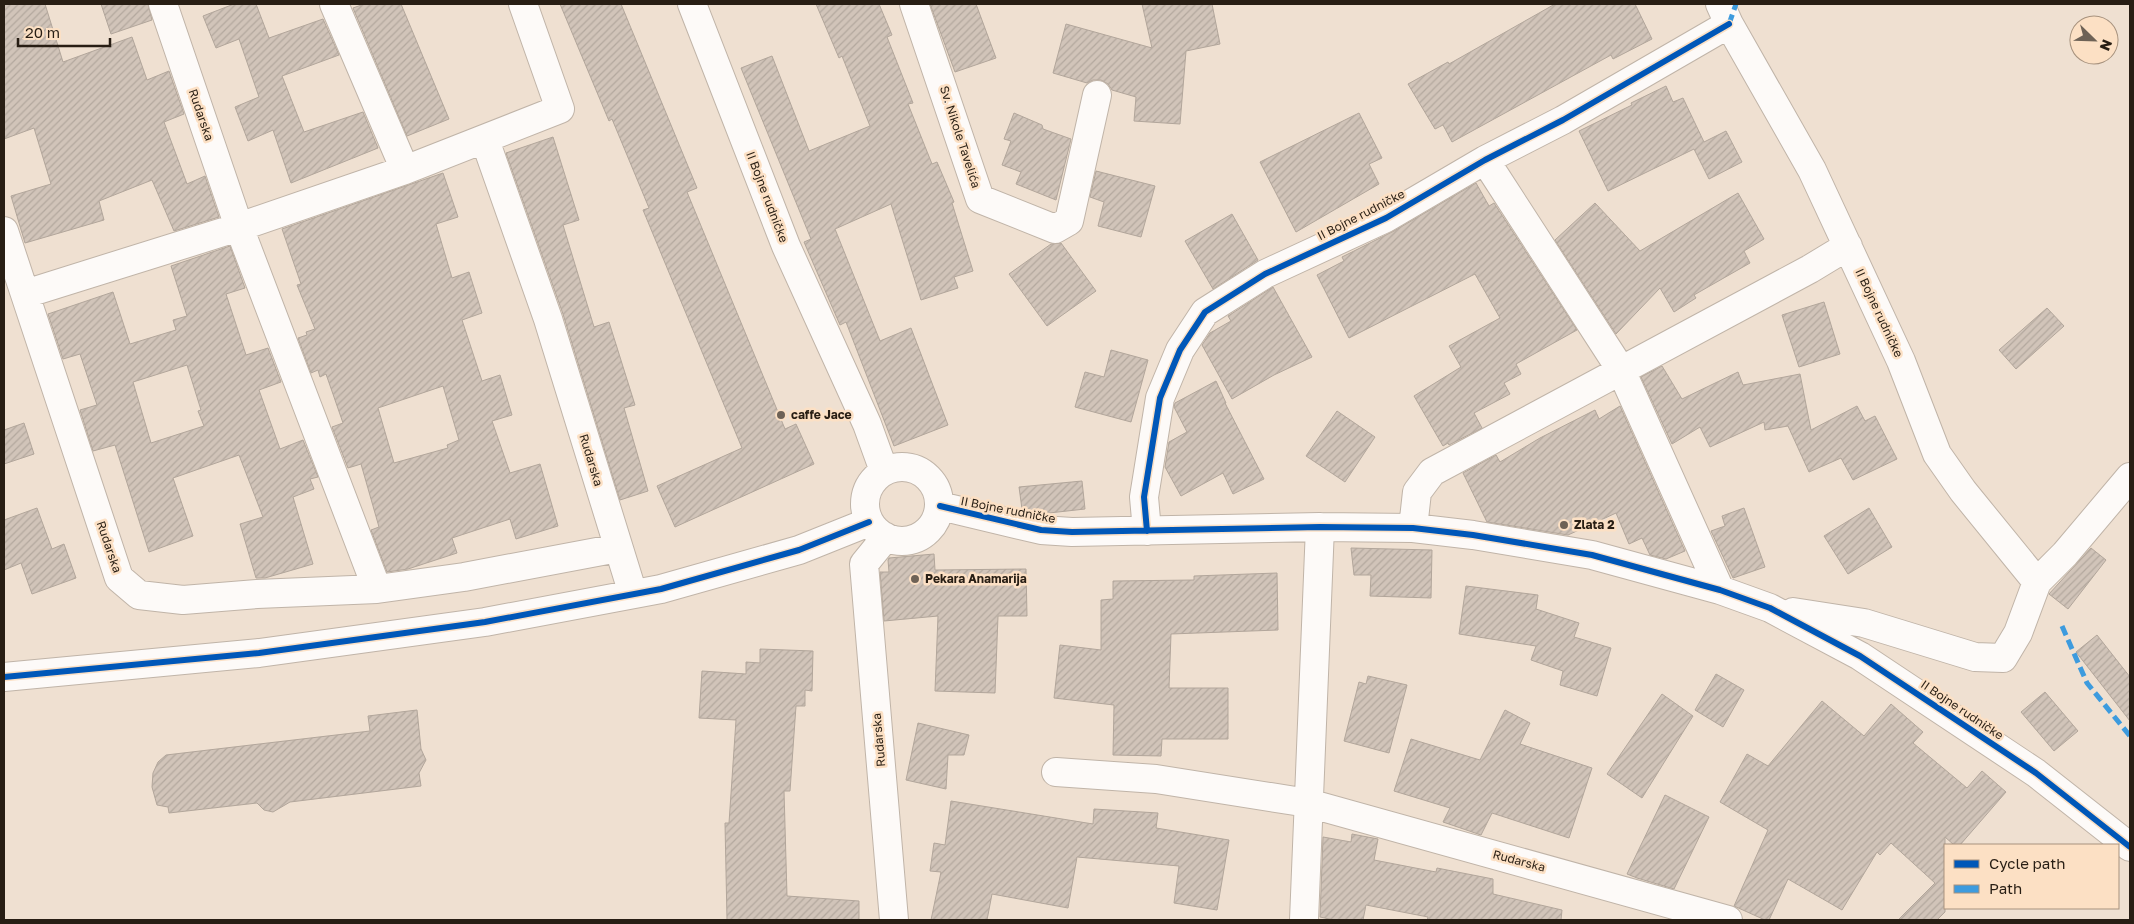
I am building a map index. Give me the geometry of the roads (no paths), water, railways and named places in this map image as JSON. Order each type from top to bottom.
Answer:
[{"type":"street","name":"Rudarska","points":[[163,4],[239,227],[377,589]]},
{"type":"street","points":[[334,4],[405,170]]},
{"type":"street","points":[[25,294],[239,227],[405,170],[560,109],[524,4]]},
{"type":"street","name":"II Bojne rudničke","points":[[692,4],[786,246],[867,424],[884,471]]},
{"type":"street","name":"Sv. Nikole Tavelića","points":[[914,4],[980,198],[1056,229],[1068,221],[1097,95]]},
{"type":"street","name":"II Bojne rudničke","points":[[1147,531],[1144,497],[1160,398],[1180,350],[1205,312],[1265,274],[1386,218],[1485,160],[1563,120],[1724,14],[1812,170],[1901,361],[1937,454],[1964,491],[2037,582]]},
{"type":"street","name":"Rudarska","points":[[4,231],[119,578],[139,595],[183,600],[257,594],[377,589],[464,577],[618,548],[548,319],[485,140]]},
{"type":"street","points":[[1485,160],[1620,370],[1720,590]]},
{"type":"street","points":[[1413,528],[1417,492],[1432,472],[1810,269],[1848,246]]},
{"type":"street","points":[[902,467],[920,470],[929,478],[936,488],[940,506],[934,522],[927,531],[918,537],[897,541],[878,530],[865,511],[865,499],[868,488],[875,478],[884,471],[902,467]]},
{"type":"street","points":[[1770,608],[1864,623],[1974,657],[2002,658],[2018,633],[2037,582],[2065,554],[2130,477]]},
{"type":"street","name":"II Bojne rudničke","points":[[940,506],[1041,530],[1072,532],[1320,526],[1413,528],[1473,535],[1592,555],[1720,590],[1770,608],[1860,656],[2036,774],[2130,847]]},
{"type":"street","points":[[1304,920],[1320,526]]},
{"type":"street","name":"Rudarska","points":[[878,530],[864,564],[894,920]]},
{"type":"street","points":[[4,677],[259,653],[485,622],[661,589],[798,550],[878,530]]},
{"type":"street","points":[[618,548],[632,594]]},
{"type":"street","name":"Rudarska","points":[[1056,772],[1156,779],[1308,803],[1728,920]]},
{"type":"place","name":"caffe Jace","points":[[781,415]]},
{"type":"place","name":"Zlata 2","points":[[1564,525]]},
{"type":"place","name":"Pekara Anamarija","points":[[915,579]]}]
